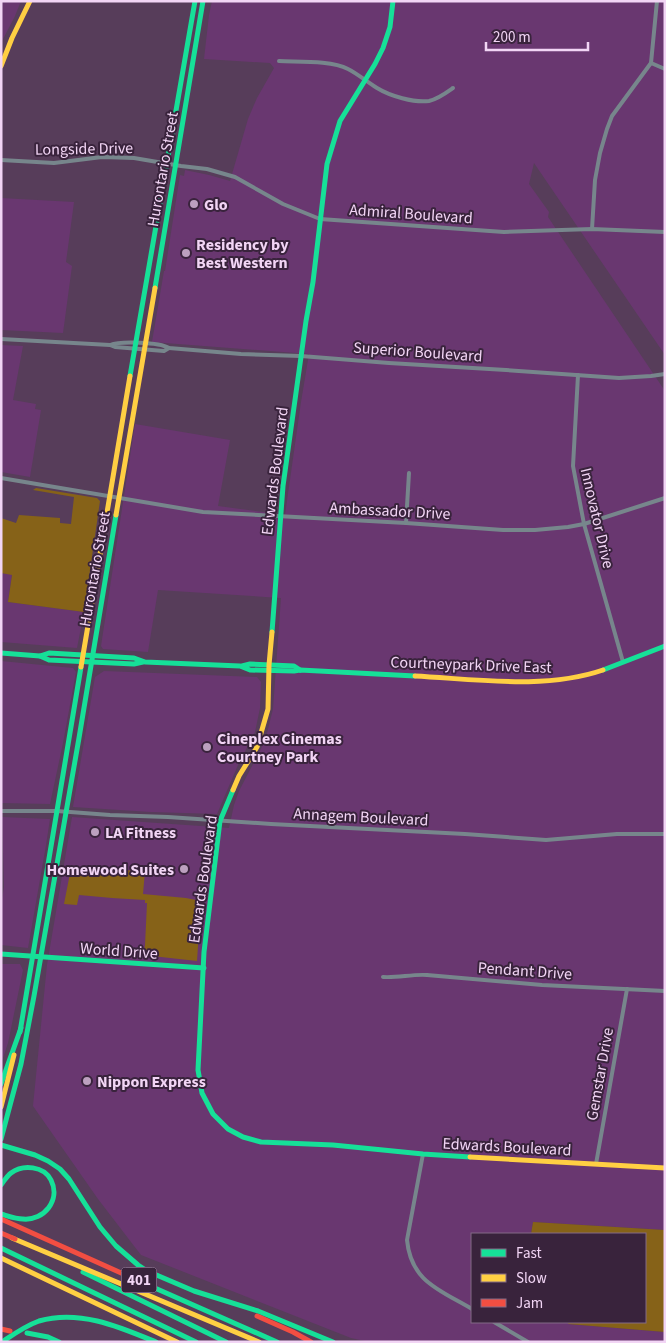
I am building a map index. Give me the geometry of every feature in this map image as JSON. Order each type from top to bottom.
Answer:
[{"type":"main road","points":[[1,66],[30,1]]},
{"type":"main road","name":"Hurontario Street","points":[[1,1107],[21,1028],[135,346],[195,1]]},
{"type":"main road","name":"Hurontario Street","points":[[1,1139],[21,1064],[66,812],[204,1]]},
{"type":"main road","name":"Edwards Boulevard","points":[[393,1],[390,27],[383,48],[338,126],[327,164],[280,517],[269,668],[268,709],[257,747],[239,776],[220,821],[209,905],[204,968],[198,1070],[202,1093],[213,1114],[228,1129],[243,1137],[261,1142],[333,1145],[423,1154],[665,1168]]},
{"type":"main road","name":"Courtneypark Drive East","points":[[40,656],[49,660],[240,666],[250,670],[269,668],[294,672],[300,670],[526,682],[557,680],[586,675],[607,669],[665,646]]},
{"type":"main road","points":[[1,653],[40,656]]},
{"type":"main road","name":"Courtneypark Drive East","points":[[40,656],[49,654],[92,655],[134,658],[144,662]]},
{"type":"main road","name":"World Drive","points":[[1,954],[204,968]]},
{"type":"main road","points":[[1,1084],[21,1028]]},
{"type":"main road","points":[[1,1145],[35,1155],[60,1169],[69,1179],[105,1233],[116,1246],[138,1265],[162,1278],[258,1311],[333,1342]]},
{"type":"main road","points":[[1,1185],[14,1170],[27,1167],[35,1168],[47,1175],[51,1181],[54,1193],[48,1210],[36,1218],[26,1220],[1,1214]]},
{"type":"main road","name":"401","points":[[1,1219],[276,1342]]},
{"type":"main road","name":"401","points":[[1,1233],[226,1342]]},
{"type":"main road","points":[[12,1238],[259,1342]]},
{"type":"main road","name":"401","points":[[1,1248],[196,1342]]},
{"type":"main road","name":"401","points":[[2,1259],[177,1342]]},
{"type":"main road","points":[[225,1301],[310,1342]]},
{"type":"main road","points":[[2,1342],[13,1333],[29,1325],[43,1320],[66,1316],[106,1322],[156,1342]]},
{"type":"main road","points":[[1,1329],[10,1330]]},
{"type":"main road","points":[[26,1333],[48,1337],[59,1342]]},
{"type":"street","points":[[592,229],[596,180],[606,129],[612,116],[651,63],[657,1]]},
{"type":"street","points":[[279,61],[324,63],[347,68],[385,93],[394,97],[412,100],[429,101],[453,88]]},
{"type":"street","points":[[651,63],[665,69]]},
{"type":"street","name":"Longside Drive","points":[[1,160],[54,163],[102,157],[134,158],[167,163]]},
{"type":"street","name":"Admiral Boulevard","points":[[167,163],[207,169],[235,177],[284,204],[320,219],[504,232],[592,229],[665,232]]},
{"type":"street","name":"Superior Boulevard","points":[[1,339],[110,345],[116,343],[164,351],[169,348],[619,378],[665,374]]},
{"type":"street","name":"Innovator Drive","points":[[578,375],[573,466],[584,524],[623,662]]},
{"type":"street","points":[[406,523],[409,473]]},
{"type":"street","name":"Ambassador Drive","points":[[1,478],[204,512],[502,530],[529,530],[584,524],[665,498]]},
{"type":"street","name":"Annagem Boulevard","points":[[1,811],[66,812],[546,840],[623,834],[665,834]]},
{"type":"street","name":"Pendant Drive","points":[[383,977],[398,978],[411,974],[542,985],[665,991]]},
{"type":"street","name":"Gemstar Drive","points":[[596,1164],[627,989]]},
{"type":"street","points":[[423,1154],[407,1240],[408,1254],[417,1272],[431,1285],[471,1308]]},
{"type":"street","points":[[496,1323],[528,1342]]},
{"type":"shaded area","points":[[1,1],[21,1],[1,43]]},
{"type":"shaded area","points":[[212,1],[665,1],[665,355],[534,163],[529,184],[549,212],[548,217],[665,391],[665,1230],[533,1222],[531,1233],[471,1233],[471,1323],[569,1323],[665,1332],[665,1342],[369,1342],[351,1338],[141,1255],[98,1199],[33,1106],[47,965],[72,817],[229,828],[239,791],[265,741],[273,709],[281,598],[158,590],[148,652],[103,649],[101,646],[135,424],[230,440],[218,506],[285,515],[309,354],[152,342],[180,175],[184,176],[185,170],[230,181],[248,119],[257,98],[274,68],[270,63],[204,59]]},
{"type":"shaded area","points":[[1,198],[74,202],[66,262],[72,266],[63,333],[1,330]]},
{"type":"shaded area","points":[[1,345],[23,346],[13,400],[36,404],[35,409],[41,410],[30,477],[1,472]]},
{"type":"shaded area","points":[[36,488],[97,498],[100,501],[84,612],[8,602],[12,575],[1,573],[1,518],[16,523],[19,515],[60,518],[60,523],[71,524],[74,497],[33,490]]},
{"type":"shaded area","points":[[1,573],[12,574],[8,602],[84,612],[77,648],[1,642]]},
{"type":"shaded area","points":[[1,661],[73,668],[76,672],[50,804],[1,803]]},
{"type":"shaded area","points":[[104,671],[257,677],[261,682],[260,708],[255,732],[238,765],[217,814],[73,807],[95,677]]},
{"type":"shaded area","points":[[2,817],[50,819],[28,948],[1,945],[1,905],[4,887]]},
{"type":"shaded area","points":[[71,868],[145,871],[143,894],[201,901],[197,961],[143,955],[147,903],[145,903],[145,900],[79,895],[77,905],[64,904]]},
{"type":"shaded area","points":[[1,964],[20,964],[23,970],[8,1043],[1,1064]]},
{"type":"shaded area","points":[[533,1222],[665,1230],[665,1332],[568,1324],[646,1323],[646,1233],[531,1233]]},
{"type":"traffic: fast","points":[[130,376],[195,1]]},
{"type":"traffic: fast","points":[[155,288],[203,1]]},
{"type":"traffic: fast","points":[[272,632],[283,486],[313,282],[327,164],[340,121],[383,48],[390,27],[393,1]]},
{"type":"traffic: fast","points":[[1,1139],[21,1064],[34,996],[116,515]]},
{"type":"traffic: fast","points":[[603,670],[665,646]]},
{"type":"traffic: fast","points":[[1,653],[40,656],[49,660],[134,664],[143,662]]},
{"type":"traffic: fast","points":[[40,656],[49,653],[134,658],[145,662],[240,666],[250,670],[300,670],[415,676]]},
{"type":"traffic: fast","points":[[242,666],[250,664],[294,666],[300,670]]},
{"type":"traffic: fast","points":[[20,1032],[81,667]]},
{"type":"traffic: fast","points":[[233,790],[220,821],[204,952],[198,1070],[202,1093],[213,1114],[228,1129],[243,1137],[261,1142],[333,1145],[470,1157]]},
{"type":"traffic: fast","points":[[1,954],[204,968]]},
{"type":"traffic: fast","points":[[1,1084],[21,1028]]},
{"type":"traffic: fast","points":[[1,1145],[35,1155],[60,1169],[69,1179],[100,1227],[116,1246],[147,1271],[194,1291],[258,1311],[333,1342]]},
{"type":"traffic: fast","points":[[1,1185],[16,1170],[33,1168],[48,1175],[54,1188],[54,1195],[49,1208],[38,1217],[20,1219],[1,1214]]},
{"type":"traffic: fast","points":[[1,1248],[196,1342]]},
{"type":"traffic: fast","points":[[83,1272],[226,1342]]},
{"type":"traffic: fast","points":[[139,1281],[277,1342]]},
{"type":"traffic: fast","points":[[2,1342],[39,1321],[69,1317],[99,1321],[156,1342]]},
{"type":"traffic: fast","points":[[27,1333],[48,1337],[59,1342]]},
{"type":"traffic: slow","points":[[1,66],[30,1]]},
{"type":"traffic: slow","points":[[116,515],[155,288]]},
{"type":"traffic: slow","points":[[81,667],[130,376]]},
{"type":"traffic: slow","points":[[233,790],[239,776],[257,747],[268,709],[272,632]]},
{"type":"traffic: slow","points":[[415,676],[510,682],[558,680],[603,670]]},
{"type":"traffic: slow","points":[[1,1107],[14,1055]]},
{"type":"traffic: slow","points":[[470,1157],[665,1168]]},
{"type":"traffic: slow","points":[[12,1238],[259,1342]]},
{"type":"traffic: slow","points":[[1,1258],[177,1342]]},
{"type":"traffic: jam","points":[[1,1219],[139,1281]]},
{"type":"traffic: jam","points":[[1,1233],[15,1239]]},
{"type":"traffic: jam","points":[[257,1316],[311,1342]]},
{"type":"traffic: jam","points":[[1,1329],[10,1331]]},
{"type":"place","name":"Glo","points":[[194,204]]},
{"type":"place","name":"Residency by Best Western","points":[[186,253]]},
{"type":"place","name":"Cineplex Cinemas Courtney Park","points":[[207,747]]},
{"type":"place","name":"LA Fitness","points":[[95,832]]},
{"type":"place","name":"Homewood Suites","points":[[184,869]]},
{"type":"place","name":"Nippon Express","points":[[87,1081]]}]
